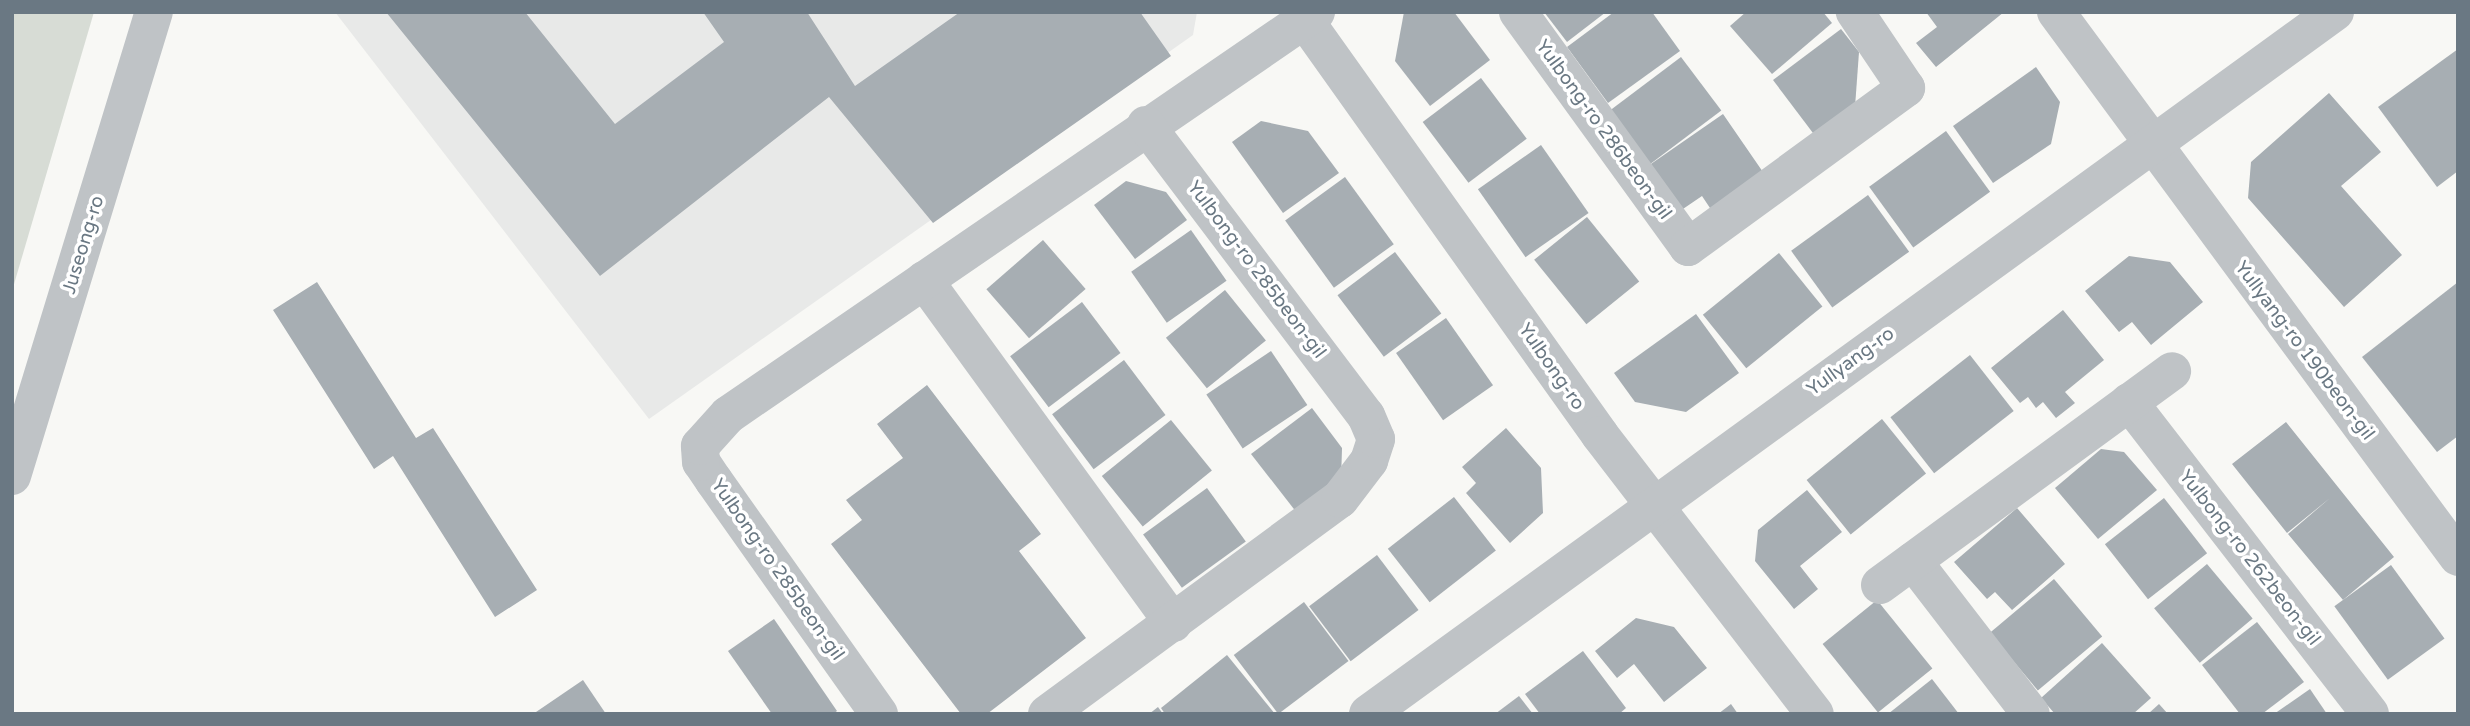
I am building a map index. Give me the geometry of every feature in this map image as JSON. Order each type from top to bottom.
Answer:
[{"type":"street","name":"Juseong-ro","points":[[12,476],[154,12]]},
{"type":"street","name":"Yulbong-ro 286beon-gil","points":[[1518,12],[1688,247],[1906,88],[1855,12]]},
{"type":"street","name":"Yullyang-ro 190beon-gil","points":[[2056,12],[2458,557]]},
{"type":"street","name":"Yullyang-ro","points":[[1368,714],[2335,12]]},
{"type":"street","name":"Yulbong-ro 285beon-gil","points":[[879,714],[714,481],[702,462],[700,446],[728,415],[1306,15]]},
{"type":"street","name":"Yulbong-ro","points":[[1306,15],[1600,435],[1815,714]]},
{"type":"street","name":"Yulbong-ro 285beon-gil","points":[[1146,125],[1366,416],[1376,439],[1369,461],[1340,499],[1173,623]]},
{"type":"street","points":[[924,280],[1173,623],[1047,714]]},
{"type":"street","points":[[1880,585],[2172,372]]},
{"type":"street","name":"Yulbong-ro 262beon-gil","points":[[2129,402],[2370,714]]},
{"type":"street","points":[[1913,561],[2031,714]]},
{"type":"shaded area","points":[[12,12],[94,12],[12,291]]},
{"type":"shaded area","points":[[335,12],[1197,12],[1193,35],[649,419]]},
{"type":"building","points":[[386,12],[525,12],[615,124],[724,42],[703,12],[807,12],[855,86],[960,12],[1140,12],[1171,56],[933,223],[829,97],[600,276]]},
{"type":"building","points":[[1404,12],[1454,12],[1490,60],[1430,106],[1395,61]]},
{"type":"building","points":[[1544,12],[1606,12],[1567,42]]},
{"type":"building","points":[[1614,12],[1652,12],[1680,51],[1608,103],[1567,47]]},
{"type":"building","points":[[1746,12],[1823,12],[1832,23],[1772,74],[1730,26]]},
{"type":"building","points":[[1926,12],[2004,12],[1936,67],[1916,43],[1937,27]]},
{"type":"building","points":[[1841,29],[1859,52],[1855,107],[1816,137],[1773,80]]},
{"type":"building","points":[[2458,49],[2458,171],[2437,187],[2378,107]]},
{"type":"building","points":[[1681,57],[1721,111],[1650,164],[1610,111]]},
{"type":"building","points":[[2036,67],[2060,102],[2051,144],[1993,183],[1953,126]]},
{"type":"building","points":[[1481,78],[1527,139],[1468,183],[1423,122]]},
{"type":"building","points":[[2329,93],[2381,152],[2341,186],[2402,255],[2344,307],[2248,198],[2251,162]]},
{"type":"building","points":[[1723,114],[1765,175],[1712,211],[1702,196],[1680,211],[1648,166]]},
{"type":"building","points":[[1261,121],[1308,131],[1339,173],[1283,213],[1232,142]]},
{"type":"building","points":[[1946,131],[1990,192],[1913,248],[1869,187]]},
{"type":"building","points":[[1541,145],[1589,213],[1526,257],[1478,189]]},
{"type":"building","points":[[1345,177],[1394,244],[1334,288],[1285,220]]},
{"type":"building","points":[[1126,181],[1166,192],[1187,220],[1135,259],[1094,205]]},
{"type":"building","points":[[1868,195],[1909,252],[1832,307],[1791,251]]},
{"type":"building","points":[[1587,217],[1639,282],[1586,324],[1534,260]]},
{"type":"building","points":[[1191,230],[1227,281],[1167,323],[1131,272]]},
{"type":"building","points":[[1043,240],[1086,289],[1029,338],[986,289]]},
{"type":"building","points":[[1395,252],[1441,313],[1384,357],[1337,295]]},
{"type":"building","points":[[1779,253],[1822,307],[1746,368],[1703,315]]},
{"type":"building","points":[[2129,256],[2170,262],[2203,302],[2151,345],[2132,322],[2119,332],[2085,291]]},
{"type":"building","points":[[317,282],[416,438],[433,428],[537,590],[495,617],[393,456],[374,469],[273,310]]},
{"type":"building","points":[[2458,282],[2458,436],[2437,452],[2362,357]]},
{"type":"building","points":[[1225,290],[1266,341],[1207,388],[1166,338]]},
{"type":"building","points":[[1082,302],[1121,353],[1049,407],[1010,356]]},
{"type":"building","points":[[2063,310],[2104,360],[2065,392],[2075,403],[2056,418],[2043,402],[2036,408],[2028,397],[2020,403],[1991,368]]},
{"type":"building","points":[[1696,314],[1739,373],[1686,412],[1635,402],[1614,373]]},
{"type":"building","points":[[1446,318],[1493,385],[1443,420],[1396,353]]},
{"type":"building","points":[[1271,351],[1307,405],[1243,449],[1206,395]]},
{"type":"building","points":[[1970,355],[2014,411],[1934,473],[1890,417]]},
{"type":"building","points":[[1124,360],[1166,415],[1094,469],[1052,414]]},
{"type":"building","points":[[927,385],[1041,534],[1019,551],[1086,638],[987,714],[961,714],[831,544],[862,520],[846,500],[903,458],[877,424]]},
{"type":"building","points":[[1312,408],[1342,448],[1341,480],[1297,513],[1251,454]]},
{"type":"building","points":[[1882,419],[1926,473],[1851,534],[1807,480]]},
{"type":"building","points":[[1171,420],[1212,471],[1143,527],[1102,476]]},
{"type":"building","points":[[2286,422],[2394,557],[2343,600],[2288,534],[2330,498],[2287,533],[2232,464]]},
{"type":"building","points":[[1506,428],[1541,468],[1543,513],[1510,543],[1466,493],[1476,483],[1462,467]]},
{"type":"building","points":[[2101,449],[2124,452],[2157,490],[2098,539],[2055,488]]},
{"type":"building","points":[[1207,488],[1246,541],[1182,588],[1143,534]]},
{"type":"building","points":[[1807,490],[1842,532],[1800,566],[1818,589],[1794,609],[1755,561],[1758,530]]},
{"type":"building","points":[[1454,497],[1496,551],[1430,602],[1388,549]]},
{"type":"building","points":[[2164,498],[2207,553],[2148,599],[2105,544]]},
{"type":"building","points":[[2017,508],[2065,564],[2012,610],[1995,592],[1987,599],[1954,562]]},
{"type":"building","points":[[1377,555],[1419,610],[1351,661],[1309,606]]},
{"type":"building","points":[[2207,564],[2253,618],[2200,663],[2154,608]]},
{"type":"building","points":[[2391,565],[2444,639],[2388,680],[2334,606]]},
{"type":"building","points":[[2054,579],[2102,636],[2038,690],[1990,633]]},
{"type":"building","points":[[1877,600],[1932,668],[1878,712],[1823,644]]},
{"type":"building","points":[[1304,602],[1349,661],[1278,714],[1234,655]]},
{"type":"building","points":[[1636,618],[1674,627],[1707,668],[1664,702],[1634,664],[1617,678],[1595,651]]},
{"type":"building","points":[[774,619],[837,711],[833,714],[772,714],[728,651]]},
{"type":"building","points":[[2257,622],[2304,682],[2262,714],[2240,714],[2202,665]]},
{"type":"building","points":[[2102,643],[2151,698],[2133,714],[2055,714],[2041,698]]},
{"type":"building","points":[[1583,651],[1626,708],[1619,714],[1540,714],[1525,694]]},
{"type":"building","points":[[1227,655],[1275,714],[1165,714],[1161,708]]},
{"type":"building","points":[[1932,679],[1959,714],[1888,714]]},
{"type":"building","points":[[583,680],[606,714],[537,714],[536,712]]},
{"type":"building","points":[[2310,689],[2327,714],[2274,714]]},
{"type":"building","points":[[1519,696],[1533,714],[1495,714]]},
{"type":"building","points":[[1731,704],[1738,714],[1718,714]]},
{"type":"building","points":[[2159,704],[2168,714],[2148,714]]},
{"type":"building","points":[[1158,707],[1163,714],[1149,714]]}]
